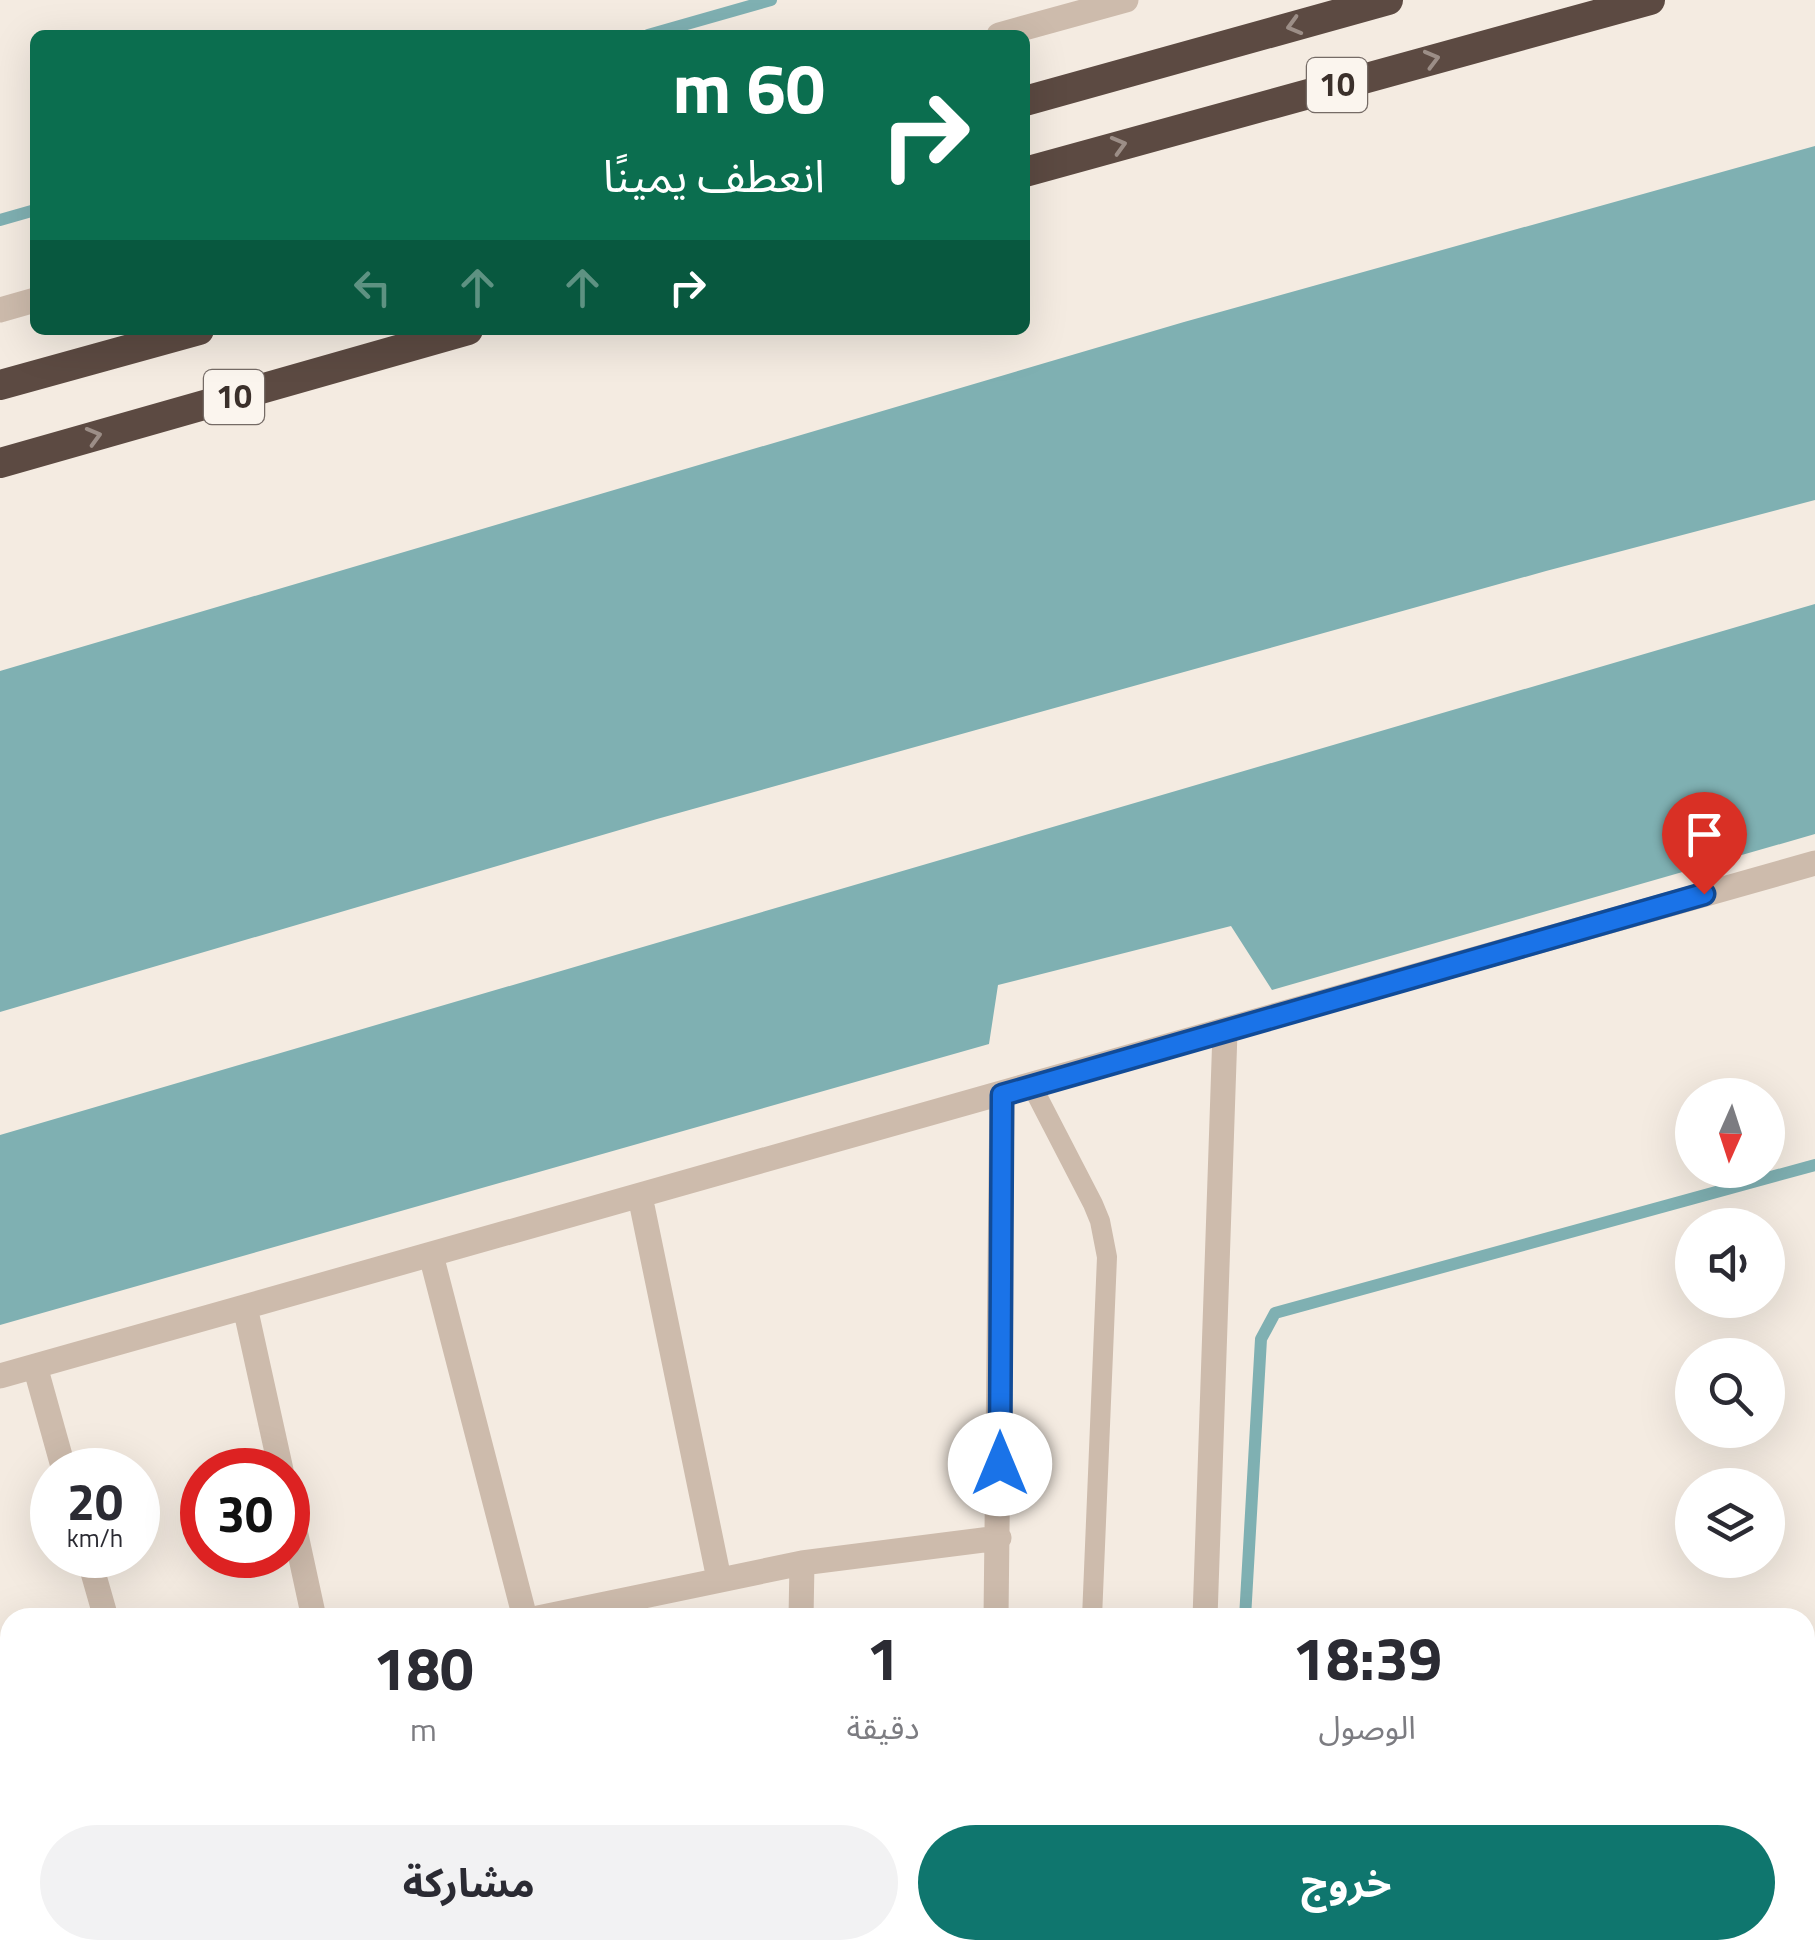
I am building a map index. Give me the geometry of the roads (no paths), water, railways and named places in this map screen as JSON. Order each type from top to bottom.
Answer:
[{"type":"highway","name":"10","points":[[1030,100],[1388,0]]},
{"type":"highway","name":"10","points":[[1030,171],[1650,0]]},
{"type":"highway","name":"10","points":[[0,385],[181,335]]},
{"type":"highway","name":"10","points":[[0,463],[450,335]]},
{"type":"street","points":[[1017,30],[1126,0]]},
{"type":"street","points":[[0,310],[30,301]]},
{"type":"street","points":[[0,1376],[1815,863]]},
{"type":"street","points":[[1205,1608],[1225,1032]]},
{"type":"street","points":[[996,1608],[1002,1095]]},
{"type":"street","points":[[640,1196],[719,1579]]},
{"type":"street","points":[[431,1255],[522,1608]]},
{"type":"street","points":[[245,1307],[276,1448]]},
{"type":"street","points":[[34,1366],[58,1448]]},
{"type":"street","points":[[584,1608],[802,1563],[999,1538]]},
{"type":"street","points":[[802,1563],[802,1608]]},
{"type":"street","points":[[95,1578],[103,1608]]},
{"type":"street","points":[[305,1578],[312,1608]]},
{"type":"lane","points":[[1032,1086],[1100,1221],[1107,1258],[1092,1608]]},
{"type":"water","points":[[1815,146],[1815,500],[657,819],[0,1012],[0,671],[1184,322]]},
{"type":"water","points":[[1815,604],[1815,834],[1272,990],[1231,926],[998,985],[989,1044],[0,1325],[0,1135]]},
{"type":"waterway","points":[[666,30],[771,0]]},
{"type":"waterway","points":[[0,220],[30,211]]},
{"type":"waterway","points":[[1246,1608],[1261,1339],[1275,1313],[1815,1165]]}]
